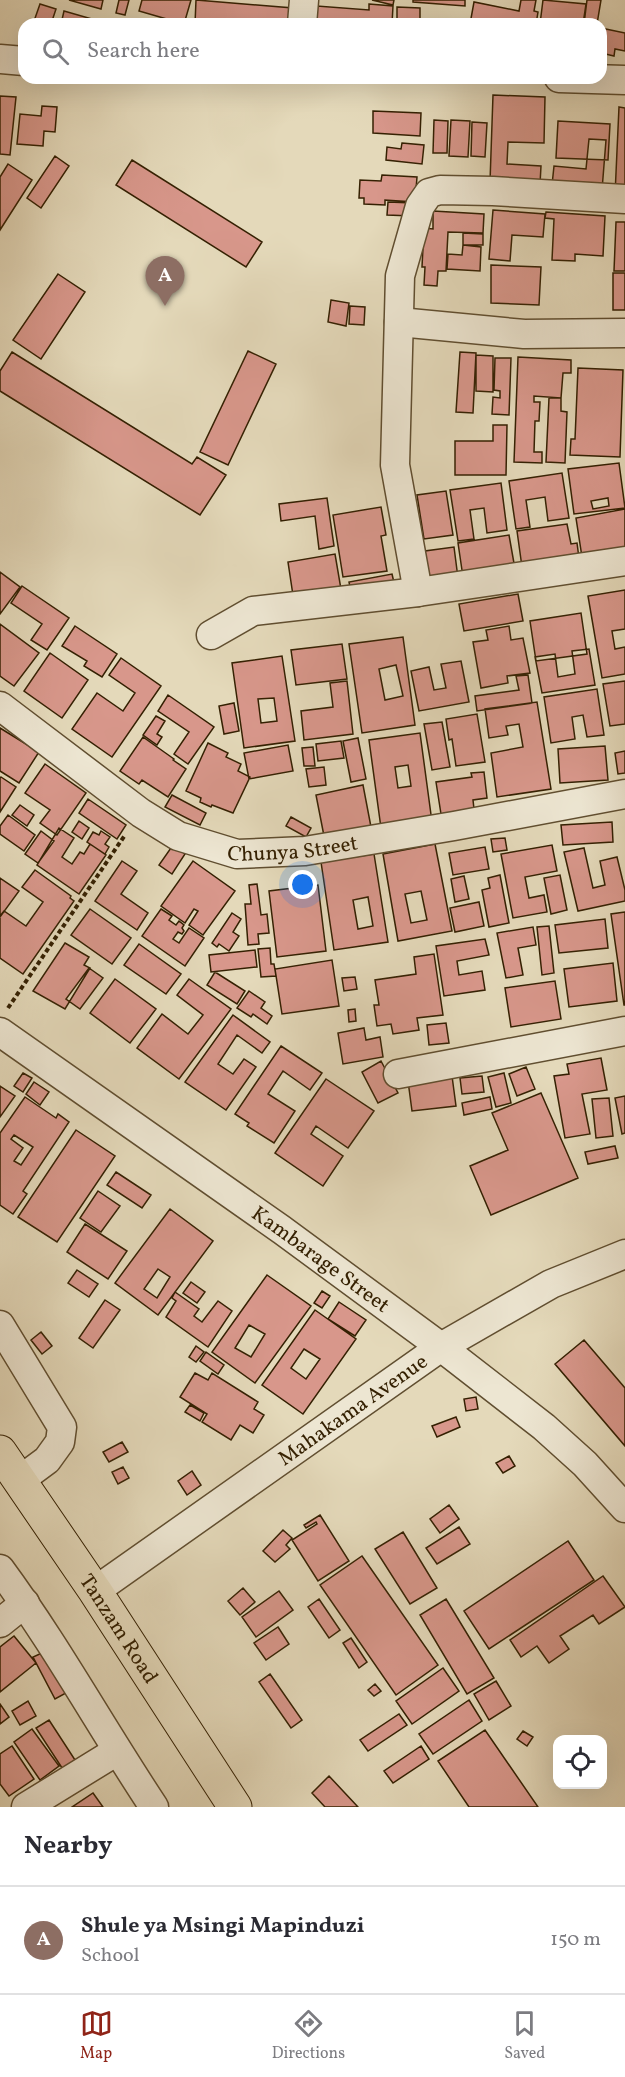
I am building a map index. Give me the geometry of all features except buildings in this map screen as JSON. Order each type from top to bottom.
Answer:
[{"type":"highway","name":"Tanzam Road","points":[[0,1452],[95,1591],[235,1807]]},
{"type":"street","points":[[302,18],[304,0]]},
{"type":"street","points":[[0,59],[18,60]]},
{"type":"street","points":[[607,79],[625,80]]},
{"type":"street","points":[[418,592],[395,465],[400,276],[420,206],[429,193],[441,190],[493,191],[625,200]]},
{"type":"street","points":[[399,322],[524,334],[625,333]]},
{"type":"street","points":[[211,635],[253,611],[418,592],[625,561]]},
{"type":"street","name":"Chunya Street","points":[[0,706],[141,813],[178,836],[237,854],[304,851],[625,794]]},
{"type":"street","name":"Kambarage Street","points":[[3,1022],[441,1347],[544,1427],[585,1464],[625,1508]]},
{"type":"street","points":[[398,1074],[625,1031]]},
{"type":"street","name":"Mahakama Avenue","points":[[95,1591],[441,1347],[550,1284],[625,1254]]},
{"type":"street","points":[[0,1324],[62,1427],[60,1442],[47,1460],[20,1480]]},
{"type":"street","points":[[0,1569],[25,1603],[154,1807]]},
{"type":"street","points":[[0,1623],[25,1603]]},
{"type":"street","points":[[26,1807],[117,1751]]},
{"type":"path","points":[[3,1022],[95,877],[141,813]]},
{"type":"place","name":"Shule ya Msingi Mapinduzi","points":[[165,306]]}]
